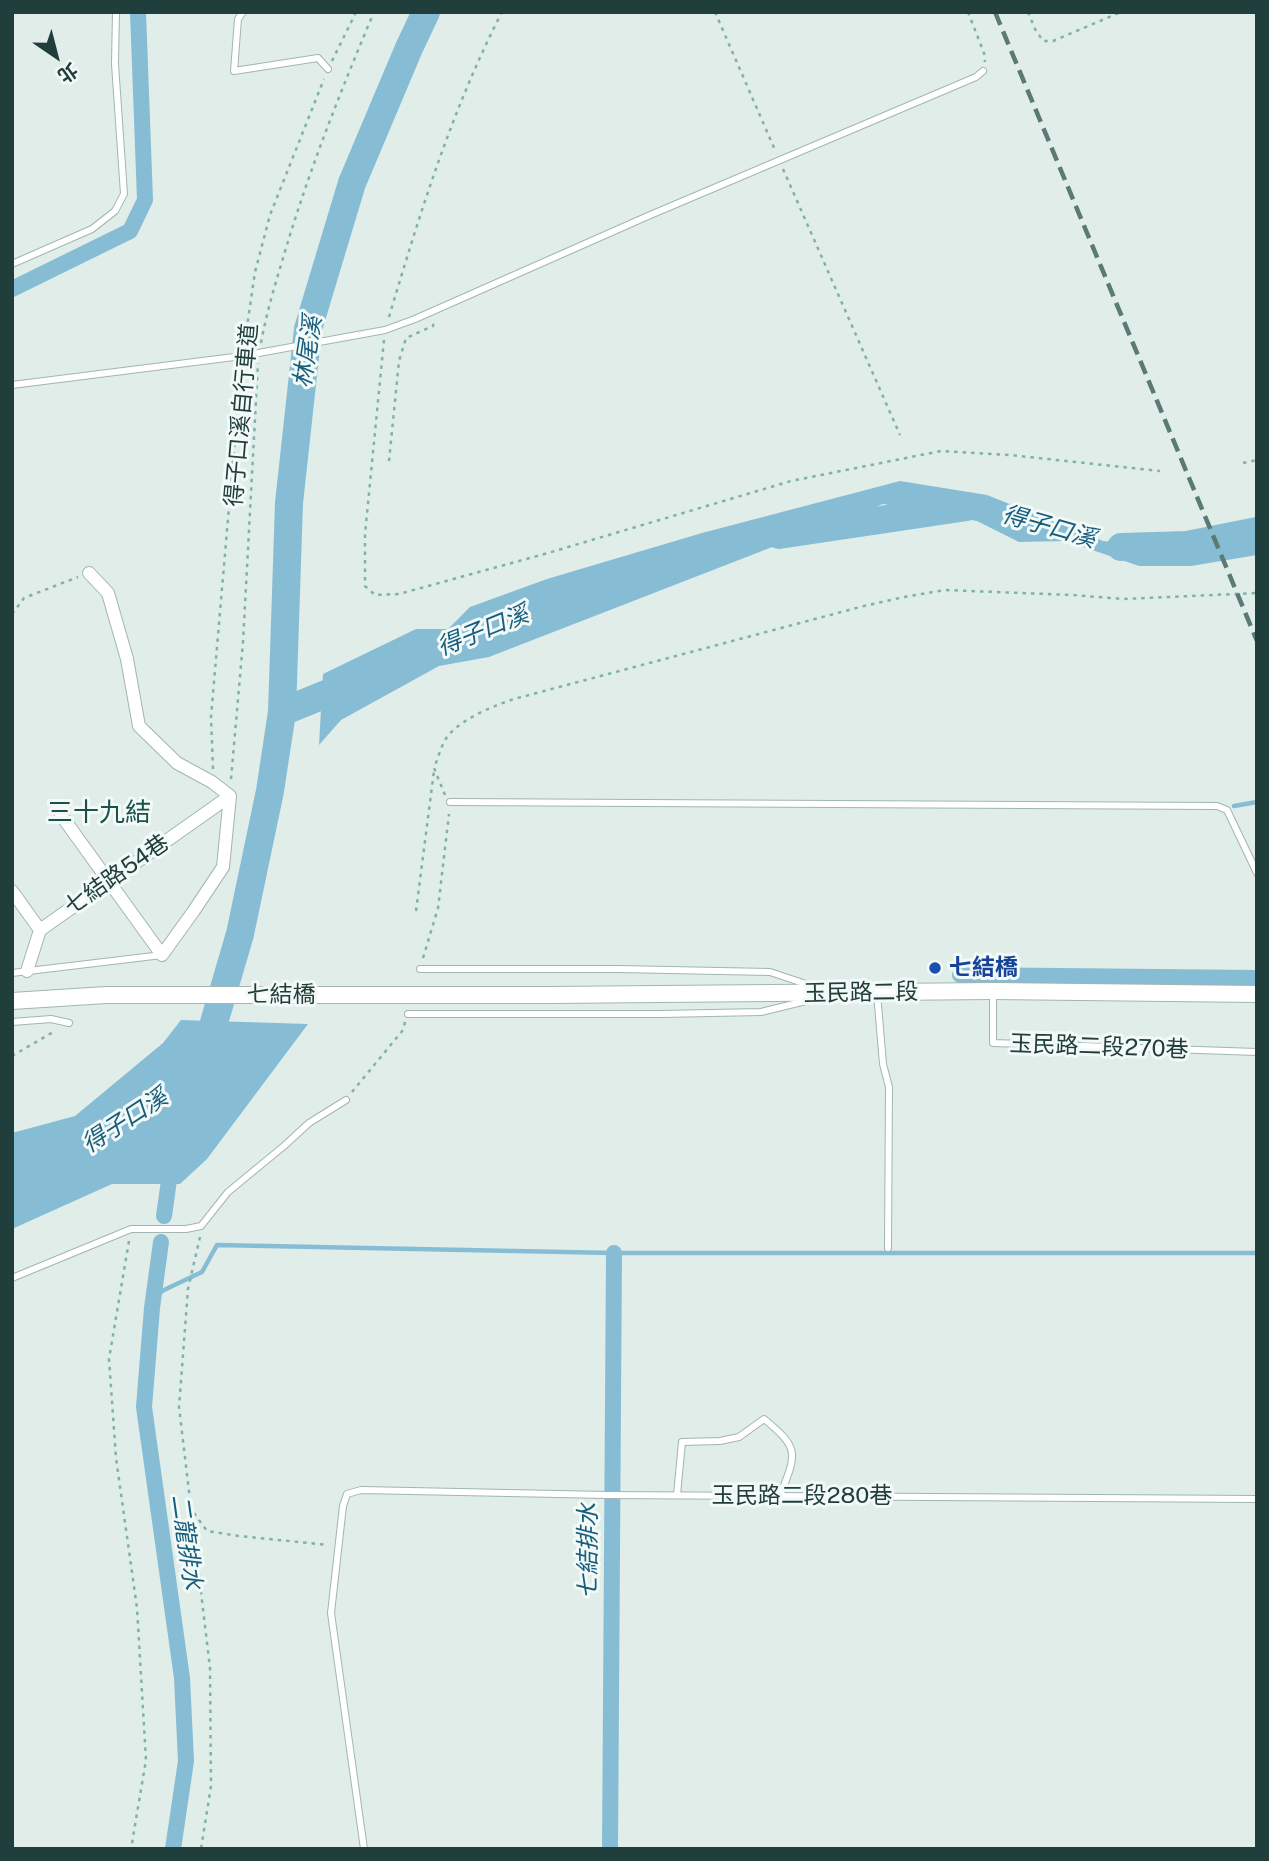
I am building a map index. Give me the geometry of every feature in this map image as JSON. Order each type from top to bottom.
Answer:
[{"type":"street","points":[[61,815],[162,955],[223,867],[230,796],[212,782],[177,763],[139,726],[127,659],[108,593],[89,573]]},
{"type":"street","name":"七結路54巷","points":[[27,971],[40,930],[230,796]]},
{"type":"street","points":[[12,891],[40,930]]},
{"type":"street","name":"玉民路二段","points":[[550,995],[993,991],[1257,994]]},
{"type":"street","name":"七結橋","points":[[12,1000],[106,995],[550,995]]},
{"type":"lane","points":[[12,264],[92,229],[115,211],[124,194],[115,64],[116,12]]},
{"type":"lane","points":[[243,12],[238,19],[234,71],[318,58],[328,69]]},
{"type":"lane","points":[[12,385],[259,354],[385,330],[976,77],[982,71]]},
{"type":"lane","points":[[450,802],[1217,806],[1227,810],[1257,873]]},
{"type":"lane","points":[[12,973],[162,955]]},
{"type":"lane","points":[[420,969],[770,972],[836,994]]},
{"type":"lane","name":"玉民路二段270巷","points":[[993,991],[993,1043],[1257,1052]]},
{"type":"lane","points":[[877,993],[883,1064],[889,1087],[888,1248]]},
{"type":"lane","points":[[408,1014],[761,1012],[836,994]]},
{"type":"lane","points":[[12,1022],[51,1019],[69,1023]]},
{"type":"lane","points":[[12,1279],[131,1229],[186,1229],[201,1226],[228,1192],[309,1123],[346,1100]]},
{"type":"lane","points":[[677,1495],[682,1442],[720,1441],[739,1437],[764,1419],[779,1431],[792,1448],[792,1464],[780,1496]]},
{"type":"lane","name":"玉民路二段280巷","points":[[338,1546],[342,1506],[347,1494],[361,1490],[607,1495],[1257,1499]]},
{"type":"lane","points":[[338,1546],[331,1613],[364,1849]]},
{"type":"path","points":[[212,782],[211,717],[242,356],[255,272],[270,215],[328,69],[356,12]]},
{"type":"path","name":"得子口溪自行車道","points":[[230,796],[243,642],[259,354],[265,318],[293,221],[335,106],[374,12]]},
{"type":"path","points":[[502,12],[453,120],[416,226],[385,330],[365,534],[365,586],[374,595],[399,593],[548,553],[791,481],[941,451],[1010,454],[1160,471]]},
{"type":"path","points":[[715,12],[900,435]]},
{"type":"path","points":[[968,12],[984,53],[986,65],[982,71]]},
{"type":"path","points":[[1028,12],[1043,40],[1053,41],[1121,12]]},
{"type":"path","points":[[389,461],[399,361],[406,338],[433,326],[434,321]]},
{"type":"path","points":[[1243,463],[1257,460]]},
{"type":"path","points":[[12,614],[24,598],[89,573]]},
{"type":"path","points":[[416,911],[434,768],[446,739],[456,729],[491,707],[904,597],[944,590],[1125,600],[1257,593]]},
{"type":"path","points":[[434,768],[442,790],[450,802]]},
{"type":"path","points":[[12,1056],[69,1023]]},
{"type":"path","points":[[201,1226],[188,1289],[179,1407],[210,1668],[211,1786],[201,1849]]},
{"type":"path","points":[[131,1229],[109,1359],[116,1458],[137,1608],[146,1760],[131,1849]]},
{"type":"path","points":[[192,1511],[207,1531],[338,1546]]},
{"type":"water","points":[[900,481],[987,495],[1103,541],[1202,550],[1257,522],[1257,555],[1191,566],[1139,566],[1066,541],[1019,542],[977,521],[883,504],[489,657],[439,666],[341,720],[319,745],[323,674],[416,629],[448,629],[470,607],[547,579],[702,533]]},
{"type":"water","points":[[181,1020],[308,1024],[207,1159],[180,1184],[112,1184],[12,1229],[12,1133],[75,1116],[163,1043]]},
{"type":"waterway","points":[[12,289],[130,231],[145,200],[138,12]]},
{"type":"waterway","name":"林尾溪","points":[[199,1053],[213,1026],[240,934],[270,791],[282,712],[289,503],[308,329],[352,183],[426,12]]},
{"type":"waterway","name":"得子口溪","points":[[779,535],[967,507]]},
{"type":"waterway","name":"得子口溪","points":[[1121,547],[1187,545],[1257,531]]},
{"type":"waterway","name":"得子口溪","points":[[282,712],[358,681]]},
{"type":"waterway","points":[[1234,806],[1257,802]]},
{"type":"waterway","points":[[960,975],[1257,978]]},
{"type":"waterway","name":"二龍排水","points":[[164,1216],[171,1166]]},
{"type":"waterway","name":"二龍排水","points":[[161,1242],[152,1308],[144,1407],[182,1678],[186,1761],[173,1849]]},
{"type":"waterway","points":[[154,1297],[202,1272],[217,1245],[614,1253],[1257,1253]]},
{"type":"waterway","name":"七結排水","points":[[610,1849],[614,1253]]},
{"type":"railway","points":[[995,12],[1257,641]]},
{"type":"place","name":"七結橋","points":[[935,968]]},
{"type":"district","name":"三十九結","points":[[99,813]]}]
